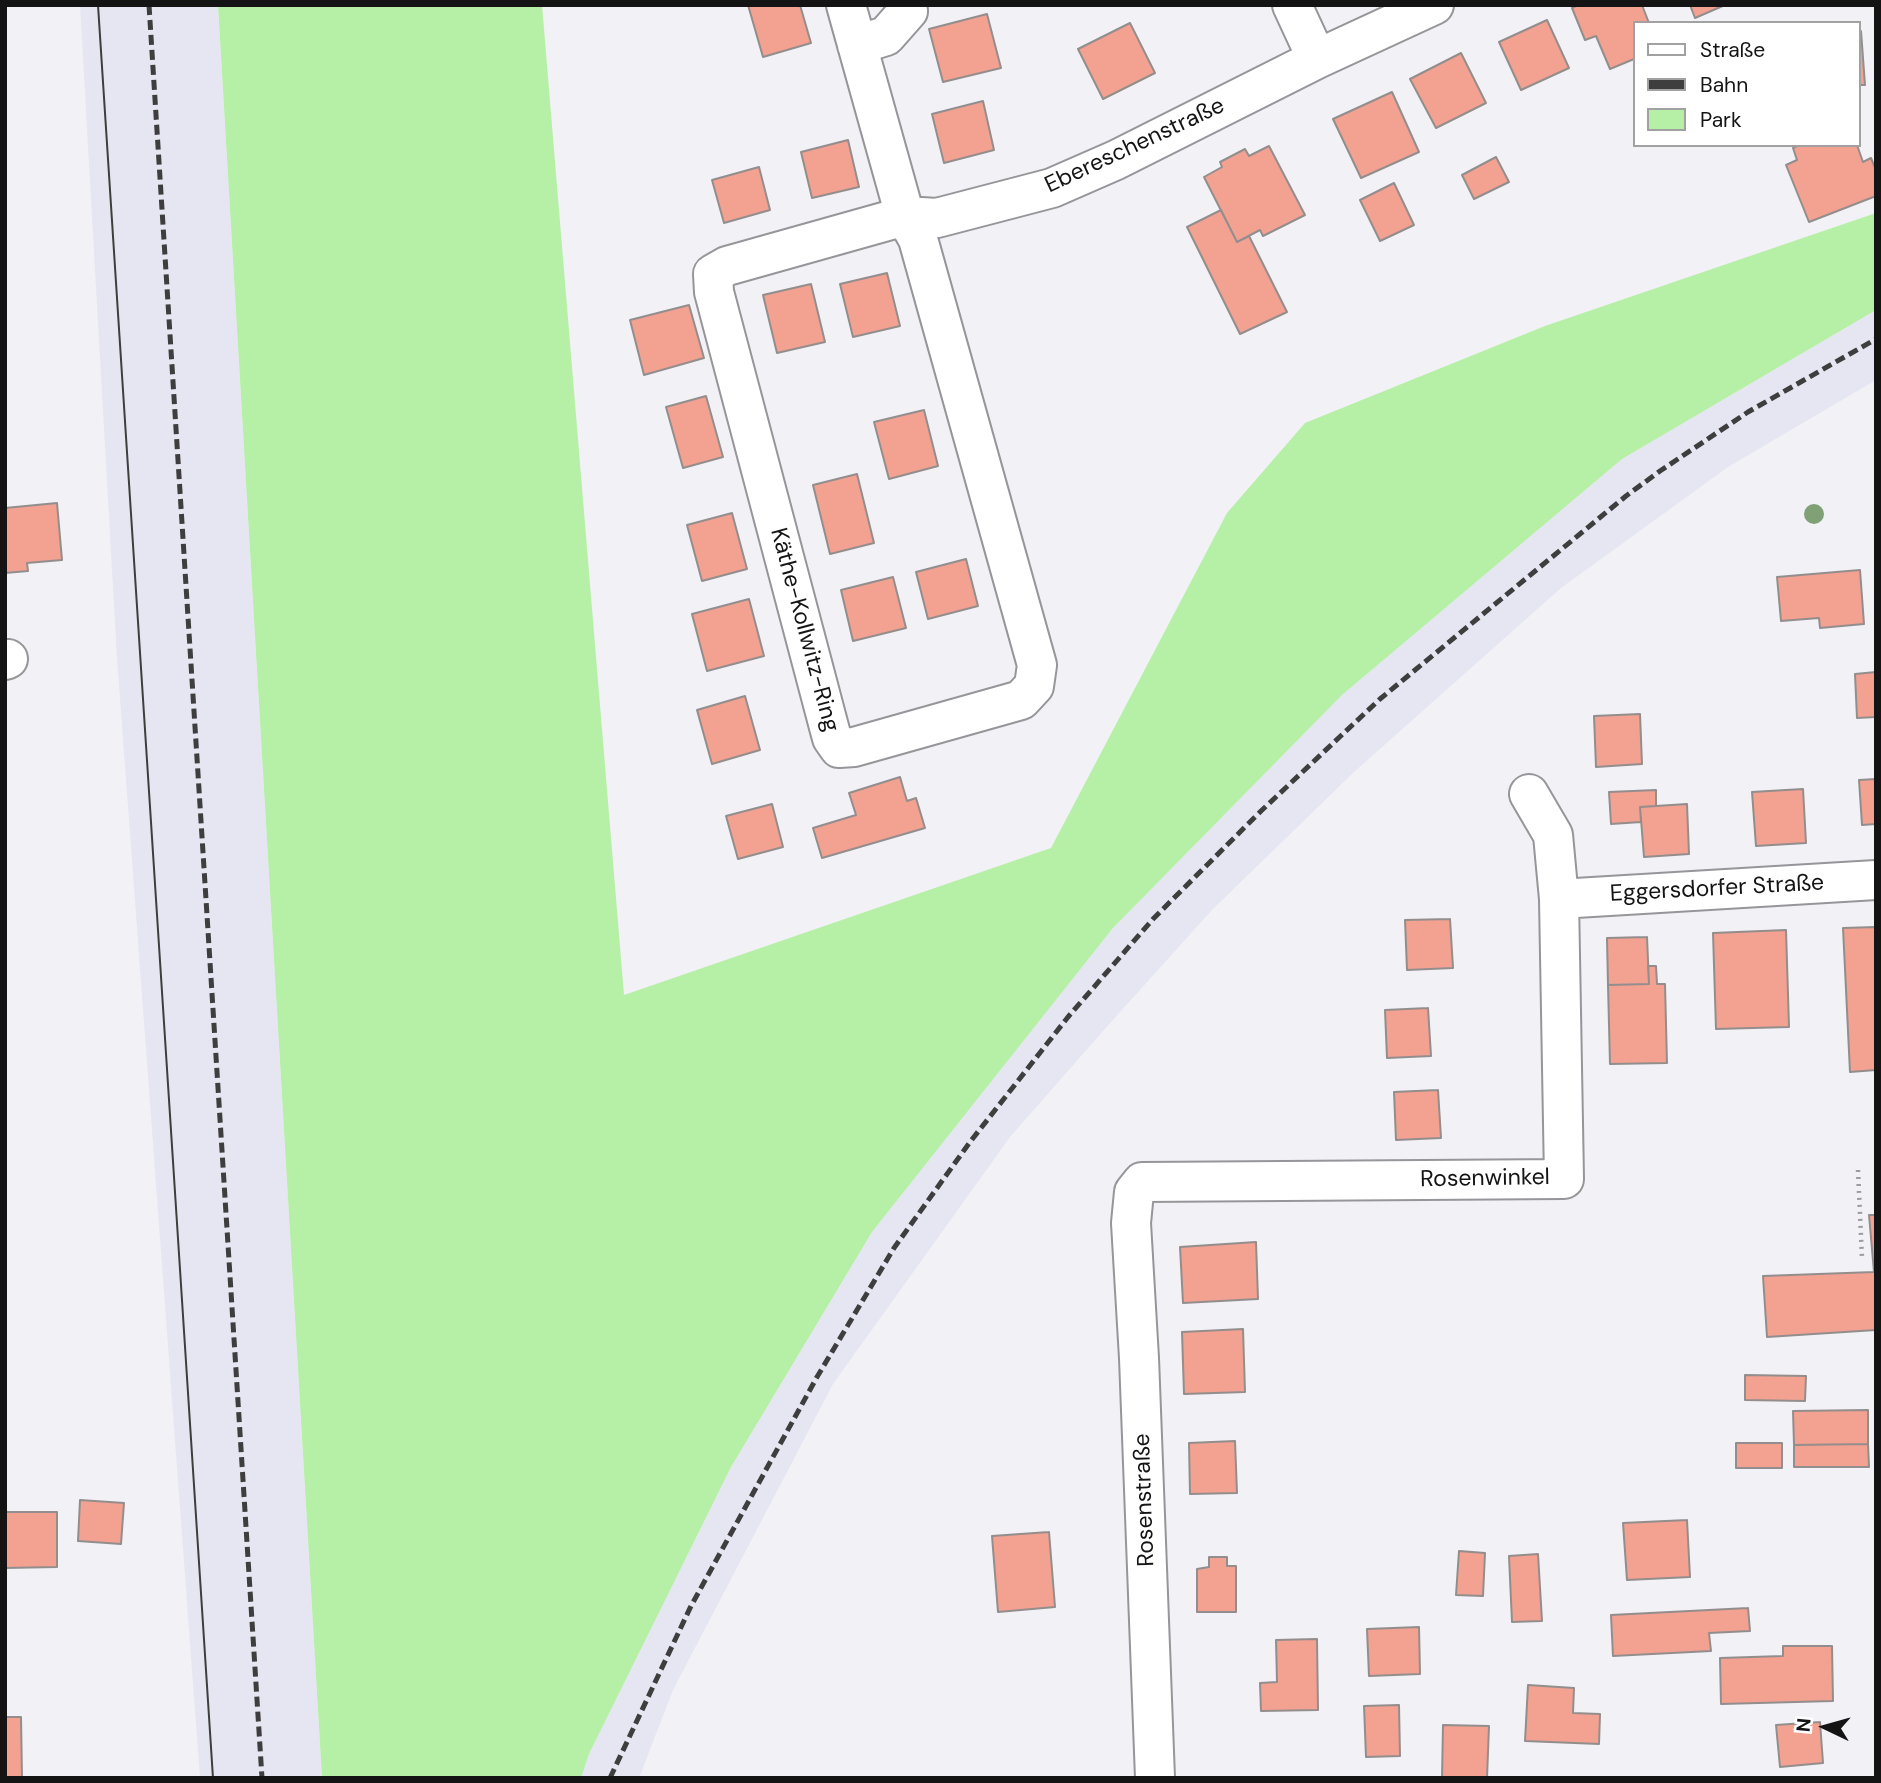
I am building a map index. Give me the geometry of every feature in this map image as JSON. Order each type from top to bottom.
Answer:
[{"type":"street","name":"Käthe-Kollwitz-Ring","points":[[846,5],[905,216],[919,239],[1037,666],[1034,687],[1021,700],[854,747],[839,748],[832,738],[714,292],[713,274],[727,266],[905,216]]},
{"type":"street","points":[[857,45],[886,36],[908,11],[907,5]]},
{"type":"street","points":[[1292,5],[1317,59]]},
{"type":"street","name":"Ebereschenstraße","points":[[905,216],[937,218],[1052,188],[1116,160],[1317,59],[1434,5]]},
{"type":"street","name":"Rosenwinkel","points":[[1131,1223],[1133,1192],[1142,1182],[1564,1179],[1559,899],[1553,835],[1529,794]]},
{"type":"street","name":"Eggersdorfer Straße","points":[[1559,899],[1876,880]]},
{"type":"street","name":"Rosenstraße","points":[[1131,1223],[1139,1358],[1155,1778]]},
{"type":"path","points":[[1858,1170],[1862,1258]]},
{"type":"shaded area","points":[[80,5],[218,5],[322,1778],[200,1778],[117,658]]},
{"type":"shaded area","points":[[1876,310],[1876,380],[1728,467],[1561,588],[1354,772],[1212,910],[1103,1031],[1010,1137],[833,1384],[673,1690],[639,1778],[581,1778],[589,1754],[731,1467],[872,1232],[1113,928],[1342,695],[1622,459]]},
{"type":"green space","points":[[218,5],[542,5],[624,995],[1051,848],[1227,513],[1305,423],[1545,326],[1876,213],[1876,310],[1622,459],[1342,695],[1113,928],[872,1232],[731,1467],[589,1754],[581,1778],[322,1778]]},
{"type":"building","points":[[748,5],[800,5],[811,43],[763,57]]},
{"type":"building","points":[[1578,5],[1642,5],[1648,21],[1632,21],[1632,60],[1610,69],[1596,36],[1585,40],[1572,8]]},
{"type":"building","points":[[1690,5],[1725,5],[1695,18]]},
{"type":"building","points":[[987,14],[1001,68],[943,82],[929,29]]},
{"type":"building","points":[[1547,20],[1569,68],[1521,90],[1499,42]]},
{"type":"building","points":[[1130,23],[1155,73],[1103,99],[1078,49]]},
{"type":"building","points":[[1860,31],[1861,31],[1865,85],[1860,85]]},
{"type":"building","points":[[1461,53],[1486,103],[1436,128],[1410,79]]},
{"type":"building","points":[[1392,92],[1419,152],[1361,178],[1333,119]]},
{"type":"building","points":[[983,101],[994,150],[944,163],[932,114]]},
{"type":"building","points":[[848,140],[859,187],[812,198],[801,152]]},
{"type":"building","points":[[1269,146],[1305,215],[1263,236],[1260,230],[1237,242],[1204,177],[1222,167],[1220,162],[1245,149],[1249,156]]},
{"type":"building","points":[[1858,147],[1863,162],[1871,158],[1876,170],[1876,196],[1809,222],[1786,165],[1797,160],[1793,148]]},
{"type":"building","points":[[1496,157],[1509,182],[1474,199],[1462,175]]},
{"type":"building","points":[[759,167],[770,210],[724,223],[712,180]]},
{"type":"building","points":[[1394,183],[1414,225],[1380,241],[1360,200]]},
{"type":"building","points":[[1221,210],[1237,242],[1249,236],[1287,312],[1240,334],[1187,227]]},
{"type":"building","points":[[887,273],[900,326],[853,337],[840,284]]},
{"type":"building","points":[[811,284],[825,342],[777,353],[763,295]]},
{"type":"building","points":[[689,305],[704,358],[644,375],[630,320]]},
{"type":"building","points":[[706,396],[723,457],[683,468],[666,407]]},
{"type":"building","points":[[924,410],[938,466],[889,479],[874,422]]},
{"type":"building","points":[[857,474],[874,543],[830,554],[813,485]]},
{"type":"building","points":[[57,503],[62,560],[27,563],[28,571],[5,573],[5,508]]},
{"type":"building","points":[[732,513],[747,569],[702,581],[687,525]]},
{"type":"building","points":[[966,559],[978,606],[928,619],[916,572]]},
{"type":"building","points":[[1860,570],[1864,624],[1820,628],[1819,618],[1781,621],[1777,577]]},
{"type":"building","points":[[893,577],[906,628],[853,641],[841,590]]},
{"type":"building","points":[[749,599],[764,656],[707,671],[692,614]]},
{"type":"building","points":[[1876,672],[1876,717],[1857,718],[1855,674]]},
{"type":"building","points":[[745,696],[760,750],[712,764],[697,710]]},
{"type":"building","points":[[1640,714],[1642,764],[1596,767],[1594,716]]},
{"type":"building","points":[[900,777],[907,801],[916,798],[925,828],[822,858],[813,828],[856,815],[849,793]]},
{"type":"building","points":[[1876,779],[1876,824],[1862,825],[1859,780]]},
{"type":"building","points":[[1803,789],[1806,843],[1756,846],[1752,792]]},
{"type":"building","points":[[1656,790],[1656,806],[1640,807],[1641,822],[1611,824],[1609,792]]},
{"type":"building","points":[[772,804],[783,847],[738,859],[726,816]]},
{"type":"building","points":[[1687,804],[1689,854],[1644,857],[1640,807]]},
{"type":"building","points":[[1450,919],[1453,968],[1407,970],[1405,920]]},
{"type":"building","points":[[1876,927],[1876,1070],[1850,1072],[1843,928]]},
{"type":"building","points":[[1786,930],[1789,1027],[1716,1029],[1713,933]]},
{"type":"building","points":[[1647,937],[1649,984],[1608,985],[1607,938]]},
{"type":"building","points":[[1648,966],[1656,966],[1657,984],[1665,984],[1667,1063],[1610,1064],[1608,985],[1649,984]]},
{"type":"building","points":[[1428,1008],[1431,1056],[1387,1058],[1385,1010]]},
{"type":"building","points":[[1438,1090],[1441,1138],[1396,1140],[1394,1092]]},
{"type":"building","points":[[1869,1215],[1876,1215],[1876,1330],[1767,1337],[1763,1276],[1874,1272]]},
{"type":"building","points":[[1256,1242],[1258,1299],[1183,1303],[1180,1247]]},
{"type":"building","points":[[1243,1329],[1245,1392],[1184,1394],[1182,1332]]},
{"type":"building","points":[[1745,1375],[1806,1376],[1805,1401],[1745,1400]]},
{"type":"building","points":[[1868,1410],[1868,1444],[1794,1445],[1793,1411]]},
{"type":"building","points":[[1235,1441],[1237,1493],[1190,1494],[1189,1443]]},
{"type":"building","points":[[1736,1443],[1782,1443],[1782,1468],[1736,1468]]},
{"type":"building","points":[[1868,1444],[1869,1467],[1794,1467],[1794,1445]]},
{"type":"building","points":[[80,1500],[124,1503],[121,1544],[78,1541]]},
{"type":"building","points":[[5,1512],[57,1512],[57,1567],[5,1568]]},
{"type":"building","points":[[1687,1520],[1690,1577],[1627,1580],[1623,1523]]},
{"type":"building","points":[[1049,1532],[1055,1607],[998,1612],[992,1536]]},
{"type":"building","points":[[1459,1551],[1485,1553],[1483,1596],[1456,1595]]},
{"type":"building","points":[[1538,1554],[1542,1621],[1512,1622],[1509,1556]]},
{"type":"building","points":[[1209,1557],[1227,1557],[1227,1566],[1236,1566],[1236,1612],[1197,1612],[1197,1569],[1209,1567]]},
{"type":"building","points":[[1748,1608],[1750,1631],[1709,1633],[1711,1651],[1613,1656],[1611,1615]]},
{"type":"building","points":[[1419,1627],[1420,1674],[1369,1676],[1367,1629]]},
{"type":"building","points":[[1317,1639],[1318,1710],[1261,1711],[1260,1683],[1277,1682],[1276,1640]]},
{"type":"building","points":[[1783,1646],[1832,1646],[1833,1701],[1721,1704],[1720,1658],[1783,1656]]},
{"type":"building","points":[[1528,1685],[1574,1688],[1573,1713],[1600,1714],[1599,1744],[1525,1741]]},
{"type":"building","points":[[1399,1705],[1400,1756],[1366,1757],[1364,1706]]},
{"type":"building","points":[[5,1717],[21,1717],[22,1778],[5,1778]]},
{"type":"building","points":[[1820,1722],[1823,1763],[1780,1767],[1776,1725]]},
{"type":"building","points":[[1443,1725],[1489,1726],[1487,1778],[1442,1778]]},
{"type":"tram line","points":[[98,5],[213,1778]]},
{"type":"railway","points":[[149,5],[262,1778]]},
{"type":"railway","points":[[610,1778],[691,1606],[817,1377],[894,1248],[970,1142],[1068,1017],[1153,919],[1261,811],[1380,699],[1626,496],[1748,412],[1876,339]]}]
